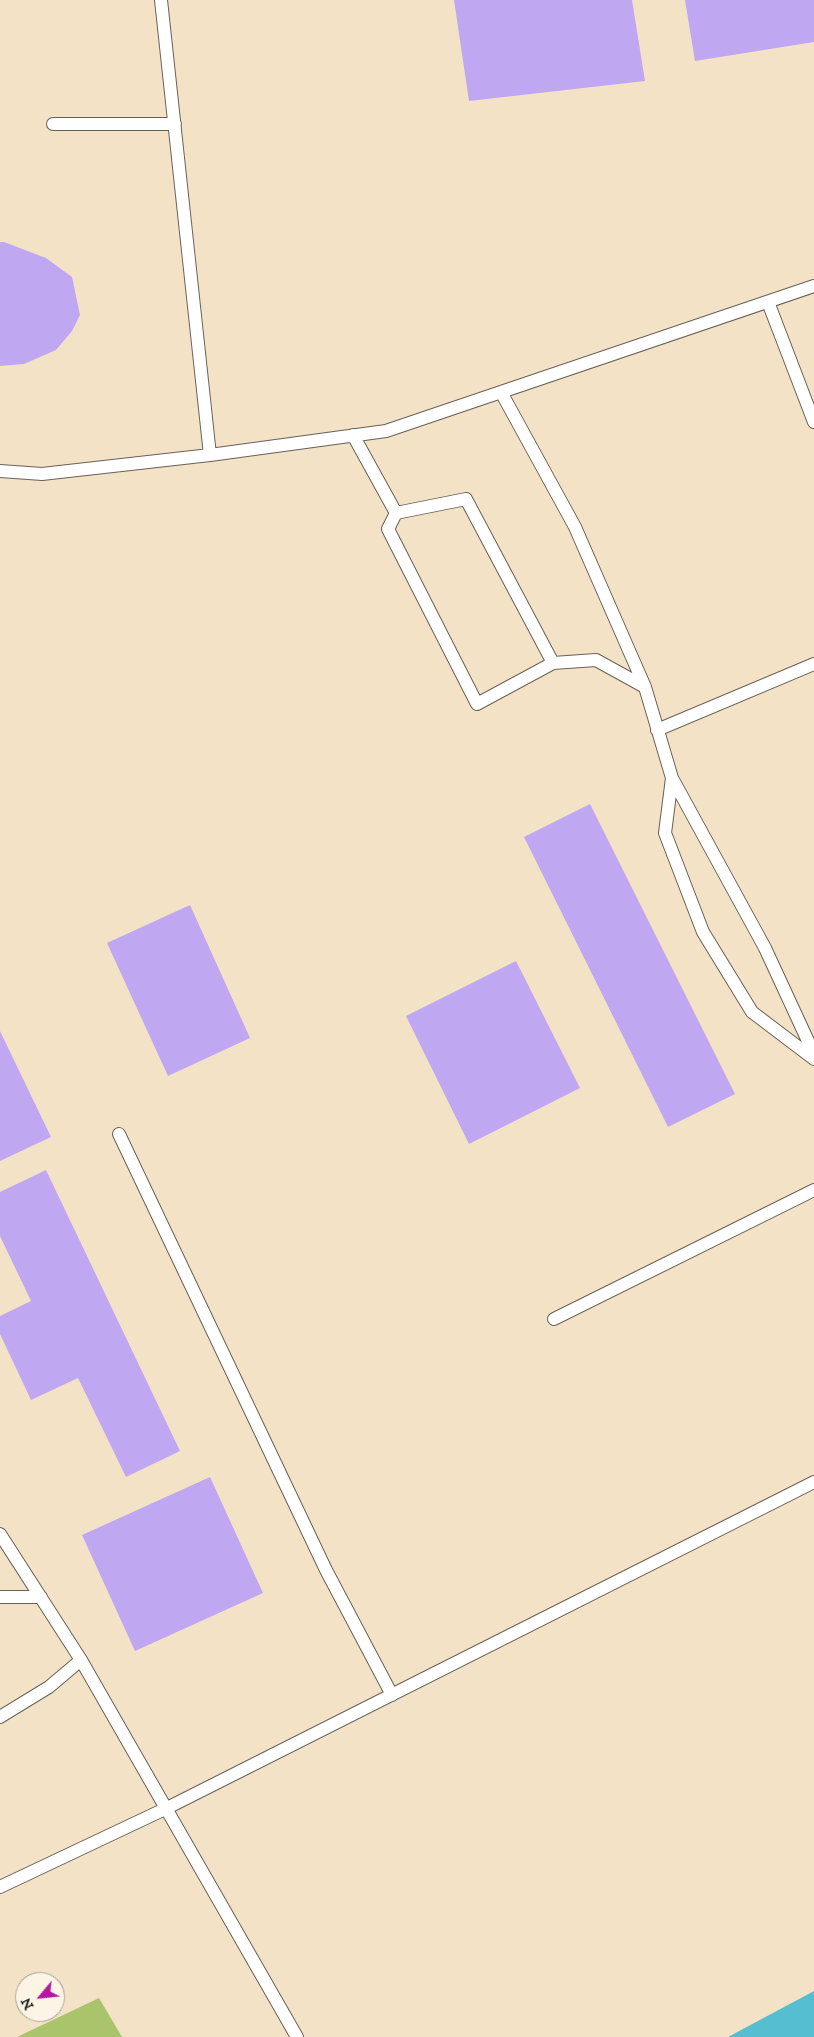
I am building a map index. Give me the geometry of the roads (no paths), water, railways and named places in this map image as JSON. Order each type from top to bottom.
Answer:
[{"type":"lane","points":[[161,0],[210,455]]},
{"type":"lane","points":[[53,124],[174,124]]},
{"type":"lane","points":[[0,470],[42,474],[210,455],[386,431],[814,286]]},
{"type":"lane","points":[[768,302],[814,422]]},
{"type":"lane","points":[[502,392],[575,528],[645,687],[672,778],[765,948],[814,1054]]},
{"type":"lane","points":[[353,435],[396,513]]},
{"type":"lane","points":[[396,513],[466,499],[553,663]]},
{"type":"lane","points":[[396,513],[388,529],[477,704],[553,663],[596,660],[645,687]]},
{"type":"lane","points":[[657,730],[814,664]]},
{"type":"lane","points":[[672,778],[666,832],[703,932],[752,1012],[814,1059]]},
{"type":"lane","points":[[119,1134],[326,1570],[392,1695]]},
{"type":"lane","points":[[554,1319],[814,1190]]},
{"type":"lane","points":[[0,1888],[167,1808],[814,1482]]},
{"type":"lane","points":[[0,1534],[81,1660],[297,2037]]},
{"type":"lane","points":[[0,1597],[41,1597]]},
{"type":"lane","points":[[0,1717],[49,1687],[81,1660]]},
{"type":"water","points":[[814,1991],[814,2037],[728,2037]]}]
